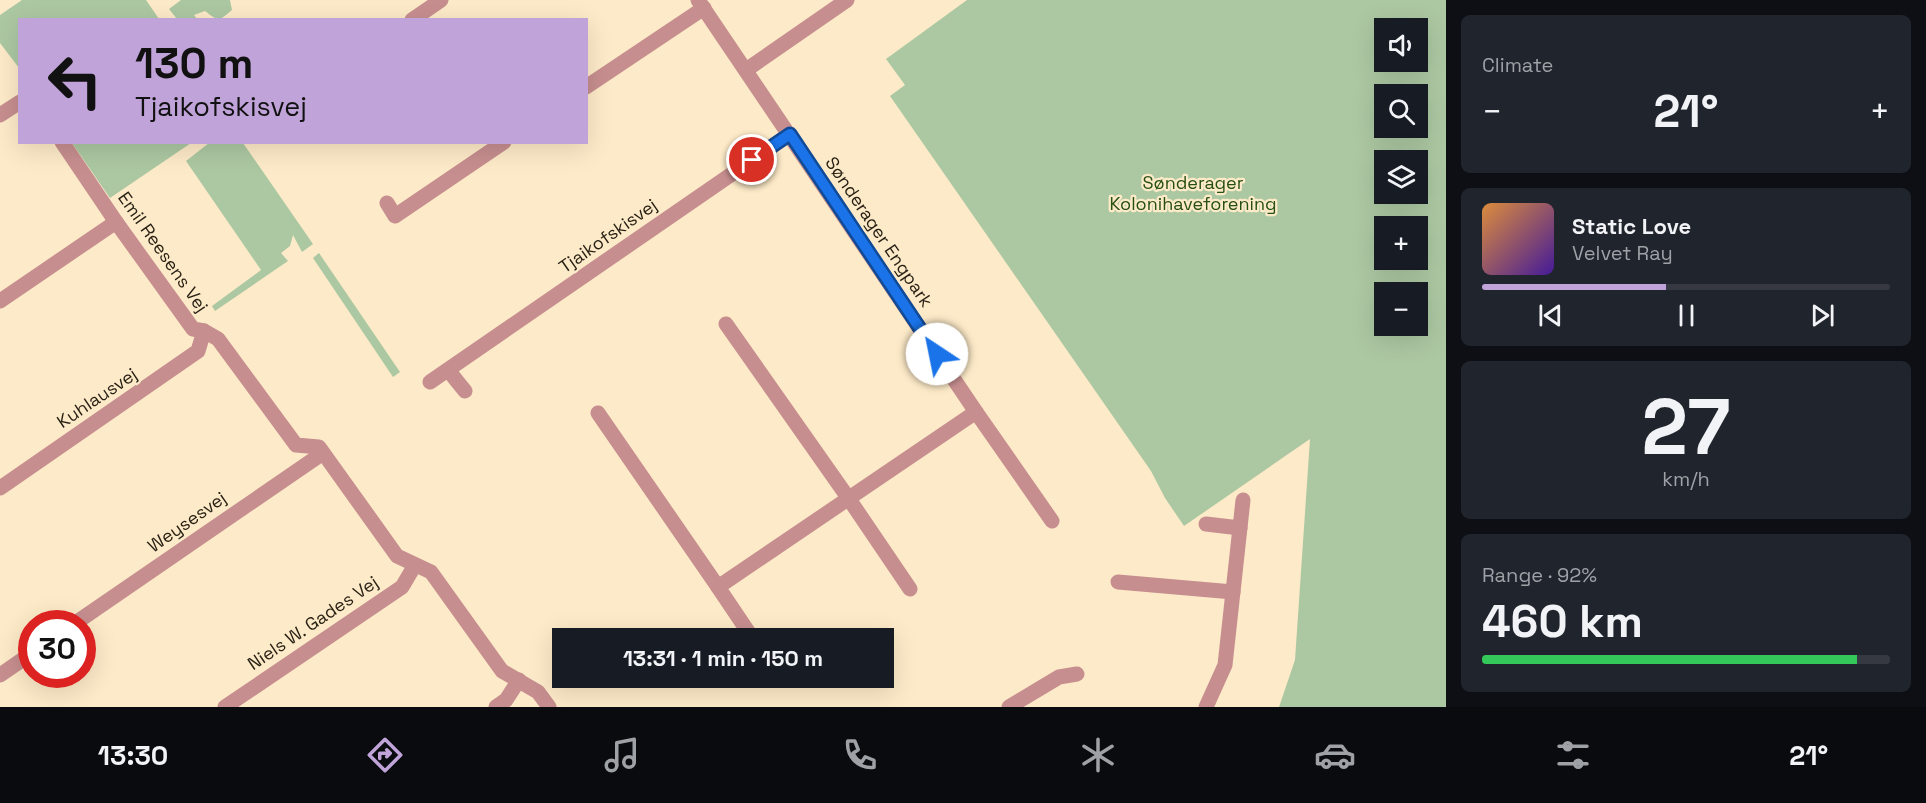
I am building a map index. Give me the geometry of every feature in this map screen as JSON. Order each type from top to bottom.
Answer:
[{"type":"street","points":[[415,18],[441,0]]},
{"type":"street","points":[[746,70],[848,0]]},
{"type":"street","points":[[588,86],[701,4]]},
{"type":"street","name":"Sønderager Engpark","points":[[701,4],[1052,521]]},
{"type":"street","points":[[0,116],[18,103]]},
{"type":"street","name":"Tjaikofskisvej","points":[[430,382],[790,134]]},
{"type":"street","name":"Emil Reesens Vej","points":[[63,144],[116,222],[194,329],[218,339],[296,445],[319,447],[323,453]]},
{"type":"street","points":[[387,203],[395,216],[501,144]]},
{"type":"street","points":[[0,301],[116,222]]},
{"type":"street","points":[[726,324],[910,589]]},
{"type":"street","name":"Kuhlausvej","points":[[0,488],[198,351],[204,332]]},
{"type":"street","points":[[448,369],[465,391]]},
{"type":"street","points":[[718,587],[976,411]]},
{"type":"street","points":[[598,413],[746,628]]},
{"type":"street","points":[[323,453],[397,556],[431,572],[502,672],[538,692],[549,707]]},
{"type":"street","name":"Weysesvej","points":[[94,610],[323,453]]},
{"type":"street","points":[[1206,707],[1225,665],[1243,500]]},
{"type":"street","points":[[1206,524],[1240,528]]},
{"type":"street","name":"Niels W. Gades Vej","points":[[225,707],[402,586],[415,564]]},
{"type":"street","points":[[1118,582],[1233,592]]},
{"type":"street","points":[[0,675],[18,663]]},
{"type":"street","points":[[1009,707],[1059,677],[1077,674]]},
{"type":"street","points":[[496,707],[506,700],[519,680]]},
{"type":"green space","points":[[22,0],[146,0],[158,18],[18,18],[18,67],[0,43],[0,15]]},
{"type":"green space","points":[[181,0],[230,0],[232,10],[221,18],[213,17],[205,11],[194,15],[196,18],[176,18],[169,9]]},
{"type":"green space","name":"Sønderager Kolonihaveforening","points":[[967,0],[1446,0],[1446,707],[1279,707],[1295,660],[1310,439],[1184,526],[1165,498],[1151,471],[890,96],[905,85],[886,59]]},
{"type":"green space","points":[[73,144],[190,144],[110,198]]},
{"type":"green space","points":[[208,144],[244,144],[313,244],[302,252],[293,235],[290,246],[281,253],[288,261],[215,311],[212,306],[261,270],[186,161]]},
{"type":"green space","points":[[319,253],[400,372],[393,377],[313,258]]},
{"type":"route","points":[[752,160],[790,134],[937,354]]}]
